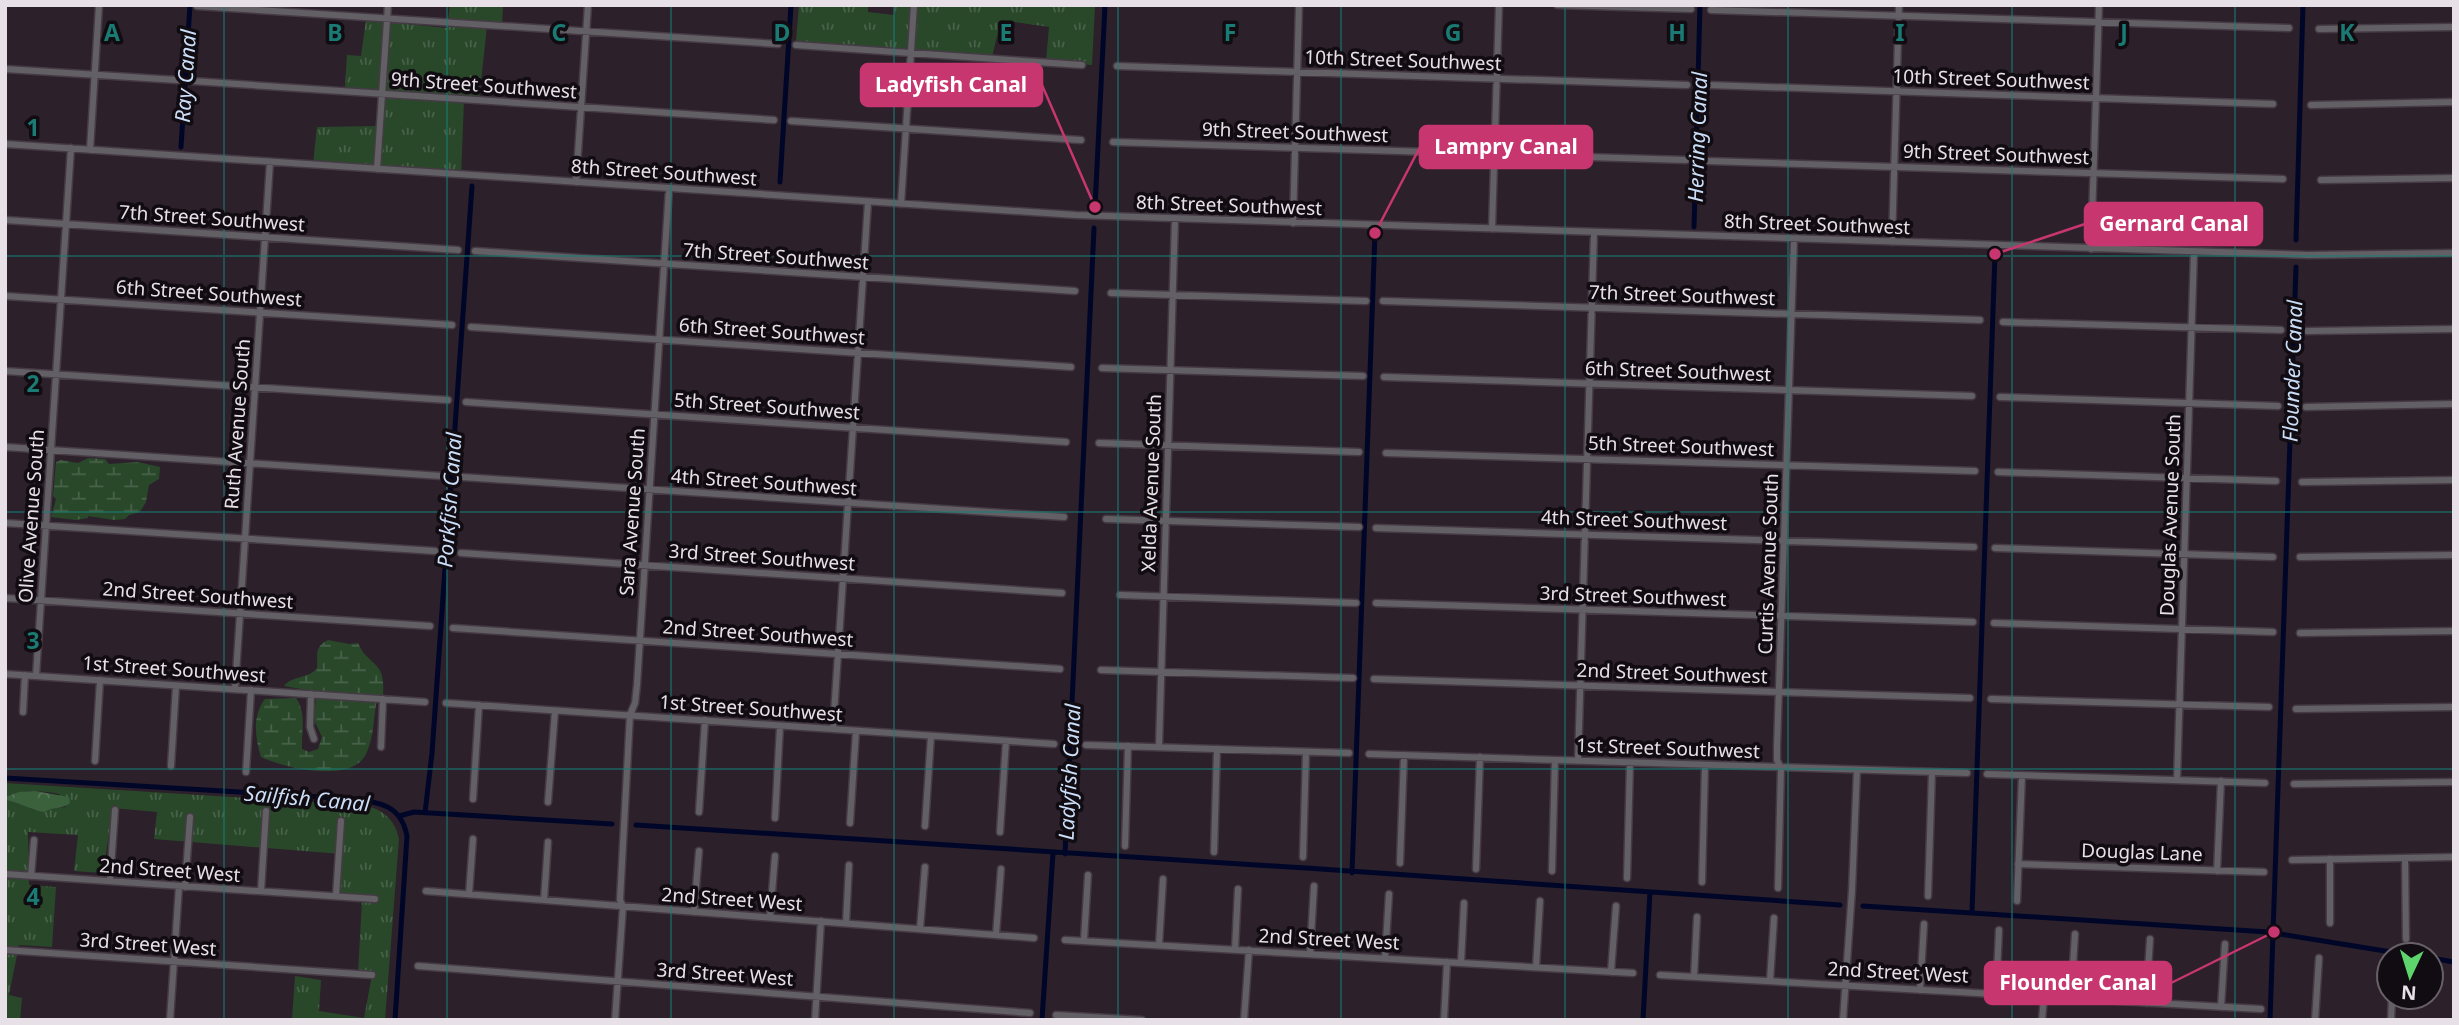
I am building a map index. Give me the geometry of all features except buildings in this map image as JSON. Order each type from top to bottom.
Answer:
[{"type":"street","points":[[90,149],[99,5]]},
{"type":"street","points":[[377,169],[388,5]]},
{"type":"street","points":[[576,182],[588,5]]},
{"type":"street","points":[[901,204],[914,5]]},
{"type":"street","points":[[1293,223],[1299,5]]},
{"type":"street","points":[[1492,229],[1499,5]]},
{"type":"street","points":[[1557,5],[1690,9]]},
{"type":"street","points":[[1892,242],[1899,5]]},
{"type":"street","points":[[2091,248],[2099,5]]},
{"type":"street","points":[[197,6],[778,44]]},
{"type":"street","points":[[1710,10],[2289,28]]},
{"type":"street","points":[[2319,29],[2454,27]]},
{"type":"street","points":[[796,46],[1082,65]]},
{"type":"street","name":"10th Street Southwest","points":[[1117,66],[1687,85]]},
{"type":"street","points":[[5,69],[177,80]]},
{"type":"street","name":"9th Street Southwest","points":[[192,81],[774,120]]},
{"type":"street","name":"10th Street Southwest","points":[[1708,85],[2273,104]]},
{"type":"street","points":[[2311,104],[2454,102]]},
{"type":"street","points":[[791,121],[1081,140]]},
{"type":"street","name":"9th Street Southwest","points":[[1113,142],[1686,160]]},
{"type":"street","name":"8th Street Southwest","points":[[5,144],[868,202],[1175,219],[2194,252],[2308,255],[2454,253]]},
{"type":"street","name":"Olive Avenue South","points":[[36,676],[71,148]]},
{"type":"street","name":"9th Street Southwest","points":[[1707,161],[2283,179]]},
{"type":"street","name":"Ruth Avenue South","points":[[234,689],[270,162]]},
{"type":"street","points":[[2321,180],[2454,178]]},
{"type":"street","name":"Sara Avenue South","points":[[615,1020],[623,906],[620,900],[630,715],[635,703],[669,188]]},
{"type":"street","points":[[833,729],[868,202]]},
{"type":"street","name":"Xelda Avenue South","points":[[1159,747],[1175,219]]},
{"type":"street","name":"7th Street Southwest","points":[[5,220],[458,250]]},
{"type":"street","points":[[1578,761],[1594,233]]},
{"type":"street","name":"Curtis Avenue South","points":[[1778,888],[1781,768],[1777,760],[1794,239]]},
{"type":"street","name":"7th Street Southwest","points":[[475,251],[1075,291]]},
{"type":"street","name":"Douglas Avenue South","points":[[2178,780],[2194,252]]},
{"type":"street","points":[[1111,293],[1366,301]]},
{"type":"street","name":"6th Street Southwest","points":[[5,296],[452,325]]},
{"type":"street","name":"7th Street Southwest","points":[[1383,301],[1980,320]]},
{"type":"street","points":[[2003,322],[2281,330]]},
{"type":"street","name":"6th Street Southwest","points":[[471,327],[1071,366]]},
{"type":"street","points":[[2307,331],[2454,329]]},
{"type":"street","points":[[1102,368],[1363,376]]},
{"type":"street","points":[[5,371],[448,400]]},
{"type":"street","name":"6th Street Southwest","points":[[1384,377],[1972,396]]},
{"type":"street","points":[[2000,397],[2278,406]]},
{"type":"street","name":"5th Street Southwest","points":[[466,402],[1066,442]]},
{"type":"street","points":[[2306,407],[2454,404]]},
{"type":"street","points":[[1099,443],[1359,452]]},
{"type":"street","points":[[5,447],[442,476]]},
{"type":"street","name":"5th Street Southwest","points":[[1385,453],[1975,471]]},
{"type":"street","points":[[1997,472],[2276,481]]},
{"type":"street","name":"4th Street Southwest","points":[[462,477],[1064,517]]},
{"type":"street","points":[[2302,482],[2454,480]]},
{"type":"street","points":[[1106,519],[1359,527]]},
{"type":"street","points":[[5,523],[435,551]]},
{"type":"street","name":"4th Street Southwest","points":[[1376,528],[1974,547]]},
{"type":"street","points":[[1995,548],[2273,557]]},
{"type":"street","name":"3rd Street Southwest","points":[[461,553],[1062,593]]},
{"type":"street","points":[[2300,557],[2454,555]]},
{"type":"street","points":[[1120,595],[1356,603]]},
{"type":"street","name":"2nd Street Southwest","points":[[5,598],[430,626]]},
{"type":"street","name":"3rd Street Southwest","points":[[1377,603],[1973,622]]},
{"type":"street","points":[[1994,623],[2273,632]]},
{"type":"street","name":"2nd Street Southwest","points":[[453,628],[1060,669]]},
{"type":"street","points":[[2300,633],[2454,631]]},
{"type":"street","points":[[1101,670],[1353,678]]},
{"type":"street","name":"1st Street Southwest","points":[[5,674],[425,702]]},
{"type":"street","points":[[23,712],[25,675]]},
{"type":"street","name":"2nd Street Southwest","points":[[1374,679],[1970,698]]},
{"type":"street","points":[[95,761],[100,680]]},
{"type":"street","points":[[171,766],[176,686]]},
{"type":"street","points":[[246,772],[251,690]]},
{"type":"street","points":[[311,694],[310,727],[314,739]]},
{"type":"street","points":[[381,747],[383,699]]},
{"type":"street","points":[[1990,699],[2269,707]]},
{"type":"street","name":"1st Street Southwest","points":[[446,703],[1054,744]]},
{"type":"street","points":[[473,799],[479,705]]},
{"type":"street","points":[[2296,709],[2454,707]]},
{"type":"street","points":[[548,802],[555,710]]},
{"type":"street","points":[[699,812],[705,720]]},
{"type":"street","points":[[775,818],[780,726]]},
{"type":"street","points":[[850,822],[856,731]]},
{"type":"street","points":[[925,826],[931,736]]},
{"type":"street","points":[[1000,832],[1006,741]]},
{"type":"street","points":[[1086,745],[1349,753]]},
{"type":"street","points":[[1125,846],[1128,746]]},
{"type":"street","points":[[1214,852],[1217,749]]},
{"type":"street","points":[[1303,857],[1306,752]]},
{"type":"street","name":"1st Street Southwest","points":[[1369,754],[1967,773]]},
{"type":"street","points":[[1400,863],[1404,755]]},
{"type":"street","points":[[1476,869],[1480,757]]},
{"type":"street","points":[[1552,871],[1555,760]]},
{"type":"street","points":[[1627,878],[1630,762]]},
{"type":"street","points":[[1702,882],[1705,765]]},
{"type":"street","points":[[1843,1020],[1852,897],[1857,770]]},
{"type":"street","points":[[1928,896],[1932,772]]},
{"type":"street","points":[[1987,774],[2265,783]]},
{"type":"street","points":[[2017,901],[2022,775]]},
{"type":"street","points":[[2217,870],[2221,781]]},
{"type":"street","points":[[2294,784],[2454,782]]},
{"type":"street","points":[[110,881],[115,810]]},
{"type":"street","points":[[261,891],[266,811]]},
{"type":"street","points":[[170,1020],[190,817]]},
{"type":"street","points":[[336,896],[341,821]]},
{"type":"street","points":[[469,894],[473,839]]},
{"type":"street","points":[[31,876],[34,840]]},
{"type":"street","points":[[544,900],[548,842]]},
{"type":"street","points":[[694,912],[699,851]]},
{"type":"street","points":[[770,917],[775,856]]},
{"type":"street","points":[[2292,860],[2454,857]]},
{"type":"street","points":[[2405,858],[2406,939]]},
{"type":"street","points":[[2330,859],[2330,923]]},
{"type":"street","points":[[846,923],[849,864]]},
{"type":"street","name":"Douglas Lane","points":[[2018,864],[2264,872]]},
{"type":"street","points":[[920,929],[925,867]]},
{"type":"street","points":[[996,934],[1001,869]]},
{"type":"street","name":"2nd Street West","points":[[5,874],[375,899]]},
{"type":"street","points":[[1084,940],[1088,875]]},
{"type":"street","points":[[1160,945],[1163,879]]},
{"type":"street","points":[[1310,954],[1314,886]]},
{"type":"street","points":[[1234,949],[1238,889]]},
{"type":"street","name":"2nd Street West","points":[[426,891],[1034,938]]},
{"type":"street","points":[[1385,958],[1389,894]]},
{"type":"street","points":[[1536,967],[1540,901]]},
{"type":"street","points":[[1461,963],[1464,903]]},
{"type":"street","points":[[1611,972],[1616,906]]},
{"type":"street","points":[[1694,977],[1697,917]]},
{"type":"street","points":[[1770,981],[1773,918]]},
{"type":"street","points":[[815,1020],[821,921]]},
{"type":"street","points":[[1920,990],[1924,924]]},
{"type":"street","points":[[1996,994],[1999,930]]},
{"type":"street","points":[[2071,998],[2075,934]]},
{"type":"street","points":[[2146,1003],[2150,939]]},
{"type":"street","name":"2nd Street West","points":[[1065,940],[1633,973]]},
{"type":"street","points":[[2221,1007],[2225,944]]},
{"type":"street","name":"3rd Street West","points":[[5,950],[372,975]]},
{"type":"street","points":[[1244,1020],[1249,950]]},
{"type":"street","points":[[2315,1020],[2319,958]]},
{"type":"street","points":[[1444,1020],[1447,962]]},
{"type":"street","name":"3rd Street West","points":[[418,966],[1030,1013]]},
{"type":"street","name":"2nd Street West","points":[[1660,975],[2260,1009]]},
{"type":"street","points":[[2042,1020],[2044,997]]},
{"type":"street","points":[[1056,1015],[1142,1020]]},
{"type":"green space","points":[[450,5],[503,5],[502,26],[487,26],[479,100],[464,100],[461,176],[313,164],[317,127],[379,126],[382,92],[345,87],[347,55],[361,56],[366,20],[447,28]]},
{"type":"green space","points":[[799,5],[868,5],[868,12],[894,15],[895,5],[1095,5],[1092,65],[1046,61],[1049,27],[1001,20],[991,61],[796,41]]},
{"type":"green space","points":[[88,458],[105,459],[109,464],[138,462],[160,467],[159,479],[149,485],[146,502],[140,512],[125,519],[114,520],[88,516],[76,520],[51,517],[56,499],[53,496],[56,462],[61,460],[78,463]]},
{"type":"green space","points":[[328,640],[358,643],[382,675],[383,695],[378,695],[371,740],[366,754],[358,763],[347,769],[333,771],[301,769],[261,757],[256,720],[265,699],[296,698],[302,717],[302,749],[309,752],[318,749],[322,737],[313,718],[316,701],[312,691],[284,686],[317,668],[319,648]]},
{"type":"green space","points":[[5,783],[364,805],[382,813],[395,826],[399,839],[385,1020],[292,1020],[295,976],[321,980],[319,1011],[364,1018],[372,975],[358,974],[362,900],[333,894],[342,854],[154,839],[157,812],[113,808],[103,873],[74,871],[78,835],[28,832],[29,885],[56,887],[52,947],[19,945],[9,995],[22,998],[20,1020],[5,1020],[5,800],[20,802],[34,810],[66,807],[59,794],[38,791],[5,797]]},
{"type":"green space","points":[[35,791],[69,797],[70,803],[44,812],[5,800],[5,797],[19,792]]},
{"type":"waterway","name":"Ray Canal","points":[[181,147],[190,5]]},
{"type":"waterway","points":[[780,182],[791,5]]},
{"type":"waterway","name":"Ladyfish Canal","points":[[1095,207],[1105,5]]},
{"type":"waterway","name":"Herring Canal","points":[[1694,227],[1700,5]]},
{"type":"waterway","name":"Flounder Canal","points":[[2296,240],[2303,5]]},
{"type":"waterway","name":"Porkfish Canal","points":[[425,813],[432,753],[472,186]]},
{"type":"waterway","name":"Ladyfish Canal","points":[[1065,854],[1094,228]]},
{"type":"waterway","points":[[1352,873],[1375,233]]},
{"type":"waterway","points":[[1972,912],[1995,254]]},
{"type":"waterway","name":"Flounder Canal","points":[[2270,1020],[2296,267]]},
{"type":"waterway","name":"Sailfish Canal","points":[[5,778],[354,799],[388,807],[400,818],[407,836],[395,1020]]},
{"type":"waterway","points":[[399,816],[414,812],[612,824]]},
{"type":"waterway","points":[[636,825],[1840,905]]},
{"type":"waterway","name":"Ladyfish Canal","points":[[1042,1020],[1053,853]]},
{"type":"waterway","points":[[1643,1020],[1650,892]]},
{"type":"waterway","points":[[1863,906],[2268,932],[2375,949]]},
{"type":"waterway","points":[[2445,960],[2454,962]]},
{"type":"place","name":"Ladyfish Canal","points":[[1095,207]]},
{"type":"place","name":"Lampry Canal","points":[[1375,233]]},
{"type":"place","name":"Gernard Canal","points":[[1995,254]]},
{"type":"place","name":"Flounder Canal","points":[[2274,932]]}]
